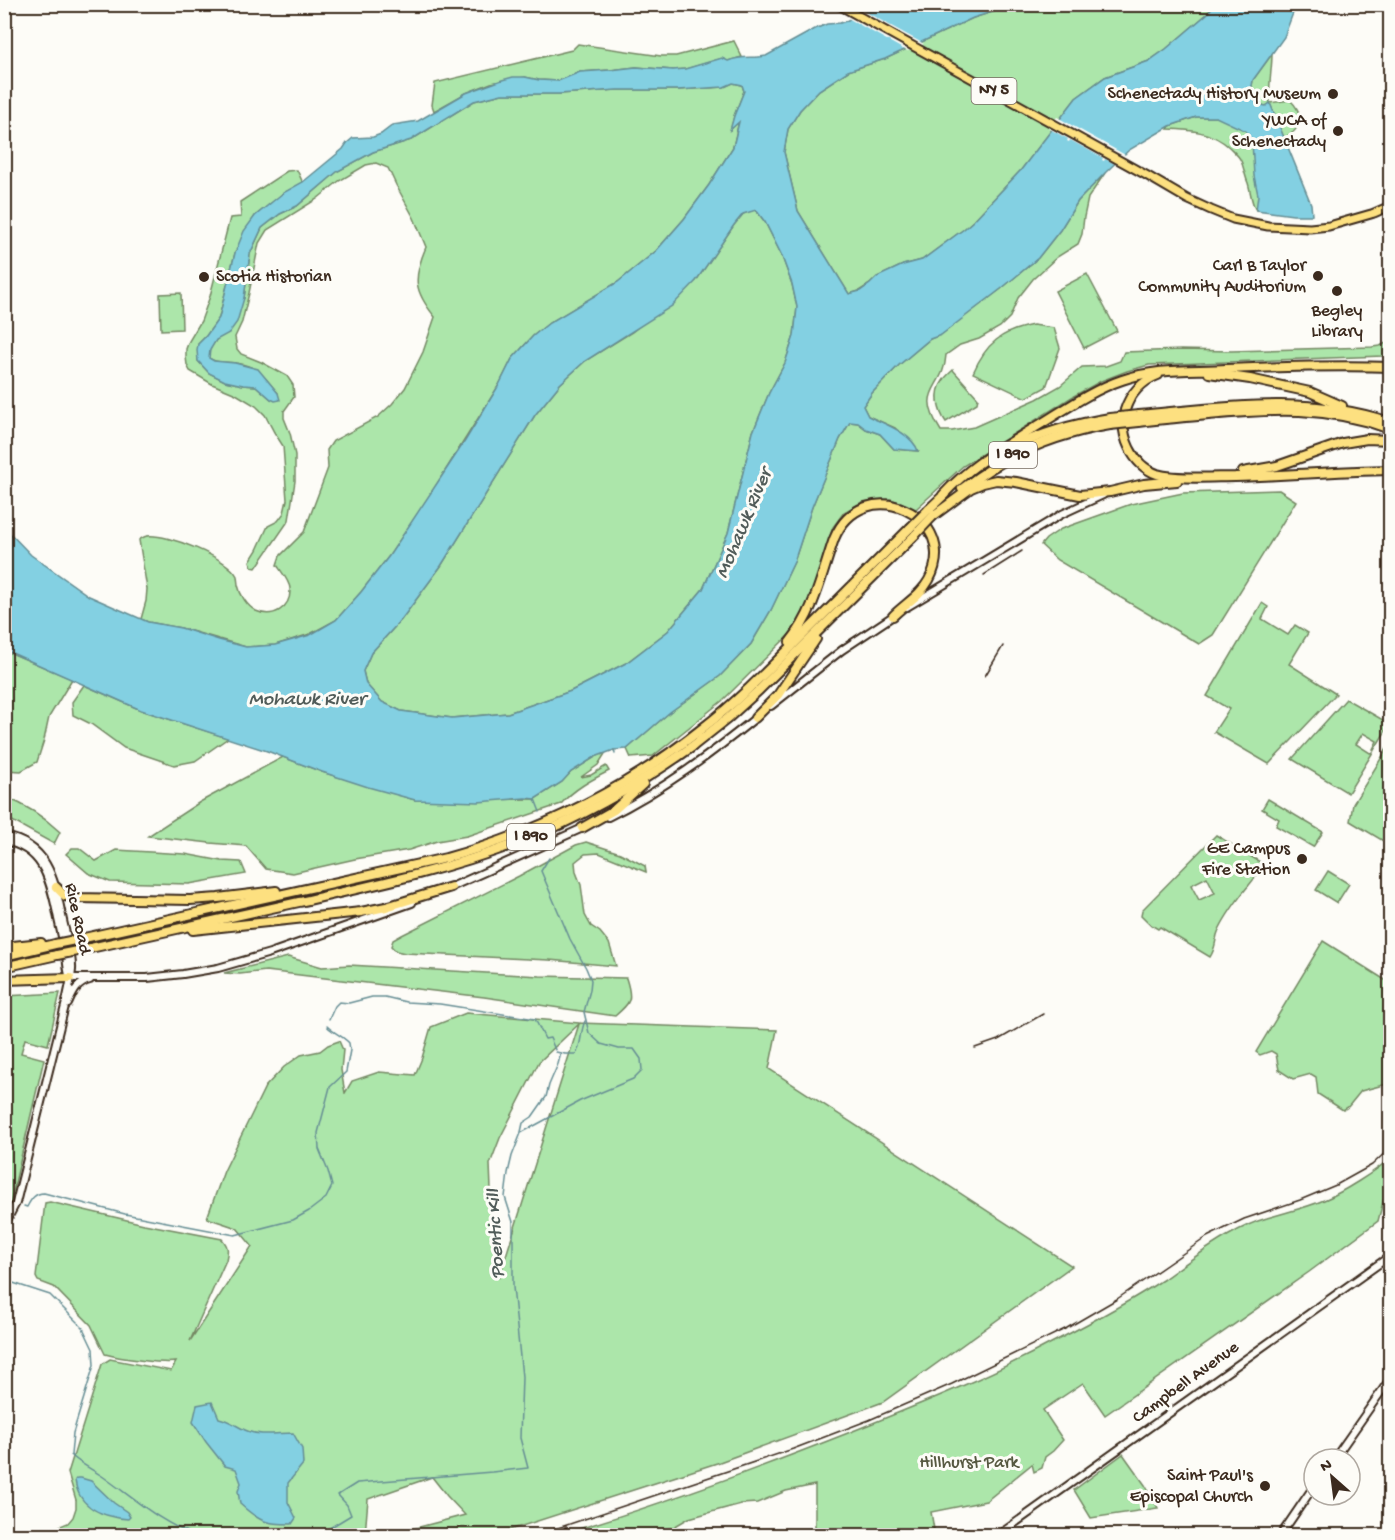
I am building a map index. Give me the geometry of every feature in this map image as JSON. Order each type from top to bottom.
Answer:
[{"type":"highway","points":[[1390,364],[1169,372],[1148,379],[1137,388],[1124,413],[1126,440],[1132,453],[1141,464],[1158,474],[1172,476],[1215,477],[1277,466],[1343,443],[1367,439],[1390,440]]},
{"type":"highway","points":[[943,495],[963,475],[983,460],[1103,388],[1144,374],[1161,371],[1187,371],[1250,379],[1310,392],[1358,412]]},
{"type":"highway","name":"I 890","points":[[4,967],[396,880],[476,858],[532,837],[582,814],[629,788],[693,746],[727,719],[858,591],[930,513],[943,495],[978,468],[1020,444],[1047,433],[1067,427],[1267,407],[1338,408],[1390,422]]},
{"type":"highway","name":"I 890","points":[[1298,408],[1348,417],[1390,429]]},
{"type":"highway","name":"I 890","points":[[930,513],[993,466],[1016,453],[1056,437],[1110,422]]},
{"type":"highway","points":[[930,513],[971,488],[996,480],[1080,495],[1110,492],[1144,484],[1215,477],[1390,470]]},
{"type":"highway","points":[[754,684],[803,624],[839,527],[854,513],[872,505],[893,505],[910,512],[925,526],[932,537],[935,549],[934,567],[929,580],[922,591],[893,616]]},
{"type":"highway","name":"I 890","points":[[4,956],[465,853],[510,838],[559,817],[616,788],[671,752],[722,713],[913,531]]},
{"type":"highway","points":[[755,718],[778,695],[811,646],[858,591]]},
{"type":"highway","points":[[582,828],[614,810],[645,782],[693,746]]},
{"type":"highway","points":[[56,887],[62,894],[72,898],[190,900],[250,895],[340,882]]},
{"type":"highway","points":[[126,940],[205,928],[362,912],[386,908],[451,887]]},
{"type":"highway","points":[[4,947],[55,943]]},
{"type":"highway","points":[[4,980],[70,978]]},
{"type":"main road","name":"NY 5","points":[[840,6],[1187,199],[1233,219],[1268,226],[1310,228],[1329,226],[1390,206]]},
{"type":"main road","points":[[4,1227],[16,1203],[70,978],[165,976],[235,963],[401,907],[621,811],[706,757],[842,650],[893,616],[1062,513],[1110,492]]},
{"type":"main road","name":"Rice Road","points":[[4,836],[26,843],[38,852],[51,871],[71,957],[70,978]]},
{"type":"main road","name":"Rice Road","points":[[4,841],[17,844],[29,851],[46,873],[70,978]]},
{"type":"main road","points":[[63,1013],[80,984],[101,978]]},
{"type":"main road","name":"Campbell Avenue","points":[[1001,1536],[1004,1531],[1390,1256]]},
{"type":"main road","points":[[1342,1447],[1390,1379]]},
{"type":"main road","points":[[1280,1536],[1302,1504]]},
{"type":"green space","points":[[1015,5],[1214,5],[1207,14],[1149,61],[1105,77],[1076,98],[1021,170],[964,229],[922,260],[903,265],[877,277],[859,291],[849,294],[798,211],[784,152],[788,129],[800,110],[819,90],[848,71],[885,59],[973,18]]},
{"type":"green space","points":[[734,41],[742,57],[728,61],[720,59],[686,69],[673,70],[636,67],[580,72],[558,81],[525,77],[491,83],[466,93],[434,111],[432,105],[435,83],[572,50],[578,44],[661,56],[676,56]]},
{"type":"green space","points":[[1272,54],[1270,103],[1290,100],[1295,105],[1299,116],[1295,131],[1284,138],[1270,104],[1266,106],[1257,104],[1251,92],[1253,80]]},
{"type":"green space","points":[[733,83],[742,85],[744,91],[731,129],[739,121],[733,147],[684,219],[656,251],[618,282],[549,323],[533,336],[512,359],[499,385],[425,503],[389,556],[336,620],[310,634],[275,645],[246,647],[141,619],[147,589],[139,540],[147,536],[168,538],[196,548],[222,562],[237,576],[242,596],[256,611],[274,613],[288,602],[290,586],[277,565],[280,556],[304,532],[328,468],[327,450],[333,441],[378,417],[405,388],[423,352],[435,317],[422,299],[417,284],[419,267],[426,247],[388,168],[376,163],[366,165],[267,230],[259,243],[242,322],[235,337],[237,349],[241,354],[287,376],[293,385],[294,397],[284,411],[284,418],[295,455],[295,481],[289,520],[256,568],[252,567],[250,561],[268,526],[278,521],[284,513],[287,500],[283,446],[265,415],[256,406],[190,371],[186,357],[189,341],[201,321],[210,296],[230,218],[241,217],[240,202],[287,171],[297,170],[303,183],[284,193],[255,216],[235,253],[219,318],[198,344],[198,361],[209,373],[225,381],[256,386],[271,399],[278,393],[256,370],[232,362],[216,361],[209,358],[208,354],[244,298],[250,254],[262,228],[280,214],[297,206],[338,171],[373,152],[411,140],[474,101],[502,94],[678,90],[724,87]]},
{"type":"green space","points":[[1196,117],[1256,117],[1260,210],[1256,210],[1253,204],[1241,161],[1229,147],[1208,135],[1168,129],[1170,126]]},
{"type":"green space","points":[[1105,173],[1088,198],[1078,244],[1057,257],[1033,279],[1018,298],[1010,317],[1000,327],[979,339],[960,345],[946,355],[941,376],[930,398],[933,417],[941,431],[974,427],[1037,399],[1060,386],[1082,367],[1106,366],[1120,361],[1124,352],[1372,347],[1390,341],[1390,355],[1149,365],[1127,371],[1101,381],[1072,397],[963,466],[916,509],[891,499],[862,502],[844,512],[833,527],[806,612],[793,631],[722,701],[653,756],[631,758],[627,749],[670,712],[720,676],[751,644],[771,610],[794,562],[812,507],[840,439],[850,422],[858,423],[880,434],[894,449],[918,451],[895,428],[868,416],[863,406],[872,393],[899,365],[930,339],[941,334],[1001,289],[1038,258],[1060,230],[1078,201]]},
{"type":"green space","points":[[755,209],[765,222],[781,254],[792,284],[797,307],[794,336],[785,363],[769,393],[753,432],[728,533],[703,589],[668,631],[626,663],[571,691],[508,713],[452,718],[401,711],[382,702],[366,684],[363,671],[371,653],[401,620],[441,566],[535,415],[560,384],[585,361],[632,332],[696,281],[743,214]]},
{"type":"green space","points":[[1087,274],[1117,331],[1084,348],[1055,291]]},
{"type":"green space","points":[[181,293],[182,329],[161,330],[160,294]]},
{"type":"green space","points":[[1033,325],[1054,328],[1060,348],[1046,387],[1026,398],[973,373],[984,354],[996,340],[1012,331]]},
{"type":"green space","points":[[953,370],[978,398],[977,403],[946,422],[939,407],[938,396],[940,386]]},
{"type":"green space","points":[[1279,490],[1296,501],[1213,635],[1199,644],[1057,560],[1041,545],[1061,529],[1131,504],[1183,493]]},
{"type":"green space","points":[[1262,603],[1268,607],[1262,619],[1288,635],[1295,625],[1308,633],[1289,664],[1336,694],[1269,764],[1214,732],[1229,709],[1207,696]]},
{"type":"green space","points":[[4,650],[72,679],[49,717],[37,762],[21,771],[5,770]]},
{"type":"green space","points":[[84,685],[141,710],[228,738],[195,761],[174,765],[124,748],[91,724],[73,715],[72,702]]},
{"type":"green space","points":[[1346,699],[1390,724],[1374,750],[1377,741],[1363,733],[1356,744],[1370,753],[1373,752],[1348,793],[1292,759]]},
{"type":"green space","points":[[1390,744],[1390,845],[1350,821],[1353,804]]},
{"type":"green space","points":[[606,752],[598,765],[581,777],[591,775],[606,766],[609,771],[577,789],[561,804],[467,836],[293,873],[266,869],[246,846],[148,836],[200,802],[283,757],[322,772],[415,800],[535,799],[562,782],[571,772]]},
{"type":"green space","points":[[5,797],[34,812],[60,832],[54,844],[5,817]]},
{"type":"green space","points":[[1268,799],[1323,832],[1313,847],[1276,826],[1279,819],[1262,809]]},
{"type":"green space","points":[[1216,835],[1260,862],[1257,875],[1221,925],[1210,957],[1160,927],[1158,929],[1151,925],[1141,915],[1142,910]],"holes":[[[1207,877],[1215,893],[1199,900],[1191,885]]]},
{"type":"green space","points":[[586,842],[620,853],[645,866],[646,872],[599,853],[585,854],[575,862],[585,915],[591,926],[600,932],[609,943],[616,966],[549,960],[405,953],[396,951],[391,946],[393,940],[402,935],[576,845]]},
{"type":"green space","points":[[72,848],[79,848],[96,861],[116,850],[185,854],[241,862],[246,874],[189,884],[110,882],[88,873],[66,854]]},
{"type":"green space","points":[[1328,871],[1349,884],[1337,903],[1316,890]]},
{"type":"green space","points":[[1323,941],[1390,983],[1390,1082],[1361,1091],[1343,1110],[1318,1094],[1316,1077],[1311,1074],[1293,1079],[1279,1070],[1276,1054],[1271,1051],[1260,1055],[1256,1052]]},
{"type":"green space","points":[[288,957],[322,967],[349,965],[540,976],[626,978],[630,996],[627,1004],[615,1016],[484,997],[266,971],[224,973]]},
{"type":"green space","points":[[60,993],[48,1045],[25,1039],[21,1053],[44,1059],[8,1213],[5,1216],[5,996]]},
{"type":"green space","points":[[466,1013],[579,1023],[777,1030],[769,1069],[1072,1266],[883,1402],[717,1463],[494,1535],[389,1535],[465,1515],[432,1477],[368,1499],[365,1535],[36,1536],[68,1523],[73,1517],[76,1500],[68,1473],[102,1364],[110,1359],[171,1371],[176,1362],[140,1360],[105,1354],[91,1325],[54,1287],[38,1281],[36,1277],[45,1203],[50,1202],[222,1239],[227,1249],[226,1260],[190,1341],[252,1246],[237,1228],[207,1218],[224,1171],[265,1087],[284,1067],[301,1055],[320,1051],[339,1041],[343,1050],[341,1070],[345,1093],[352,1081],[379,1072],[415,1075],[431,1027]],"holes":[[[579,1024],[499,1278],[492,1214],[490,1164],[500,1138],[539,1062]]]},
{"type":"green space","name":"Hillhurst Park","points":[[1390,1158],[1390,1185],[1387,1187],[1378,1221],[1105,1415],[1083,1383],[1043,1410],[1063,1440],[1045,1457],[1042,1468],[1034,1472],[1032,1464],[986,1501],[931,1512],[935,1535],[815,1535],[815,1485],[786,1491],[757,1503],[741,1504],[689,1518],[672,1528],[622,1536],[555,1536],[739,1475],[979,1379],[1124,1304],[1238,1230],[1257,1221],[1331,1197],[1368,1175]]},
{"type":"green space","points":[[1123,1454],[1158,1508],[1091,1518],[1074,1490]]},
{"type":"water","name":"Mohawk River","points":[[875,5],[1015,5],[973,18],[885,59],[848,71],[819,90],[800,110],[788,129],[784,152],[798,211],[849,294],[860,291],[877,277],[903,265],[922,260],[964,229],[1021,170],[1076,98],[1105,77],[1149,61],[1207,14],[1214,5],[1296,5],[1284,37],[1253,80],[1251,92],[1257,104],[1266,106],[1270,103],[1311,204],[1312,215],[1256,210],[1258,195],[1254,176],[1252,141],[1246,131],[1216,117],[1196,117],[1170,126],[1129,150],[1078,201],[1060,230],[1038,258],[941,335],[930,339],[899,365],[872,393],[863,406],[868,416],[904,434],[918,451],[894,449],[880,434],[858,423],[850,422],[840,439],[812,507],[794,562],[771,610],[751,644],[720,676],[670,712],[627,749],[614,750],[595,757],[535,799],[478,802],[415,800],[368,787],[141,710],[5,650],[4,527],[31,555],[89,596],[148,622],[181,628],[246,647],[275,645],[310,635],[336,620],[389,556],[465,441],[512,359],[533,336],[549,323],[618,282],[656,251],[684,219],[733,147],[739,122],[730,130],[744,91],[742,85],[733,83],[724,87],[678,90],[502,94],[474,101],[411,140],[373,152],[338,171],[297,206],[280,214],[262,228],[250,254],[244,298],[237,322],[229,333],[216,340],[210,350],[209,358],[214,361],[258,369],[278,393],[280,400],[271,399],[256,386],[225,381],[209,373],[198,361],[198,344],[219,318],[235,253],[244,231],[255,216],[283,193],[303,182],[353,138],[373,137],[393,125],[418,121],[466,93],[513,77],[558,81],[580,72],[636,67],[685,69],[722,58],[728,61],[766,56],[815,29],[827,24],[846,21]],"holes":[[[756,210],[765,222],[781,254],[792,284],[797,307],[794,336],[785,363],[769,393],[753,432],[728,533],[703,589],[668,631],[626,663],[571,691],[508,713],[452,718],[401,711],[382,702],[366,684],[363,671],[371,653],[401,620],[441,566],[535,415],[560,384],[585,361],[672,306],[696,281],[743,214]]]},
{"type":"water","points":[[212,1402],[219,1418],[245,1430],[263,1434],[293,1433],[302,1449],[303,1464],[288,1483],[288,1502],[296,1518],[292,1524],[263,1521],[240,1504],[238,1491],[241,1483],[236,1469],[225,1466],[193,1422],[197,1405]]},
{"type":"water","points":[[77,1478],[91,1481],[130,1517],[128,1519],[110,1516],[87,1504],[77,1490],[75,1480]]},
{"type":"pier","points":[[860,9],[924,44],[908,51],[902,50],[846,17]]},
{"type":"pier","points":[[1057,117],[1127,156],[1117,165],[1105,159],[1102,160],[1103,158],[1070,140],[1067,141],[1068,139],[1048,128]]},
{"type":"waterway","points":[[614,750],[615,754]]},
{"type":"waterway","name":"Poentic Kill","points":[[535,799],[540,812]]},
{"type":"waterway","name":"Poentic Kill","points":[[309,1536],[323,1532],[351,1515],[347,1505],[338,1495],[357,1483],[528,1468],[520,1438],[522,1377],[513,1287],[513,1222],[505,1197],[512,1156],[521,1133],[580,1101],[633,1079],[642,1070],[641,1059],[634,1049],[619,1049],[601,1044],[589,1033],[584,1012],[591,980],[570,939],[541,871],[549,858]]},
{"type":"waterway","points":[[329,1019],[339,1002],[349,1003],[372,997],[440,1004],[535,1019],[545,1039],[550,1038],[556,1052],[565,1054],[576,1054],[585,1021]]},
{"type":"waterway","points":[[24,1206],[27,1207],[36,1195],[44,1193],[125,1214],[235,1235],[293,1220],[309,1211],[326,1198],[332,1186],[319,1149],[318,1133],[330,1087],[346,1072],[350,1050],[349,1043],[327,1026]]},
{"type":"waterway","points":[[521,1132],[523,1123],[532,1117],[546,1097],[561,1053]]},
{"type":"waterway","points":[[4,1203],[5,1200],[8,1201]]},
{"type":"waterway","name":"Poentic Kill","points":[[4,1280],[50,1295],[83,1328],[93,1349],[94,1365],[73,1433],[71,1455],[160,1518],[198,1536]]},
{"type":"railway","points":[[984,575],[1022,551]]},
{"type":"railway","points":[[985,676],[1003,646]]},
{"type":"railway","points":[[975,1048],[998,1040],[1043,1014]]},
{"type":"railway","points":[[534,1536],[793,1449],[869,1420],[952,1384],[1067,1328],[1117,1299],[1207,1237],[1244,1219],[1336,1185],[1372,1165],[1390,1148]]},
{"type":"place","name":"Schenectady History Museum","points":[[1333,94]]},
{"type":"place","name":"YWCA of Schenectady","points":[[1338,131]]},
{"type":"place","name":"Carl B Taylor Community Auditorium","points":[[1318,276]]},
{"type":"place","name":"Scotia Historian","points":[[204,277]]},
{"type":"place","name":"Begley Library","points":[[1337,291]]},
{"type":"place","name":"GE Campus Fire Station","points":[[1302,859]]},
{"type":"place","name":"Saint Paul's Episcopal Church","points":[[1265,1486]]}]
